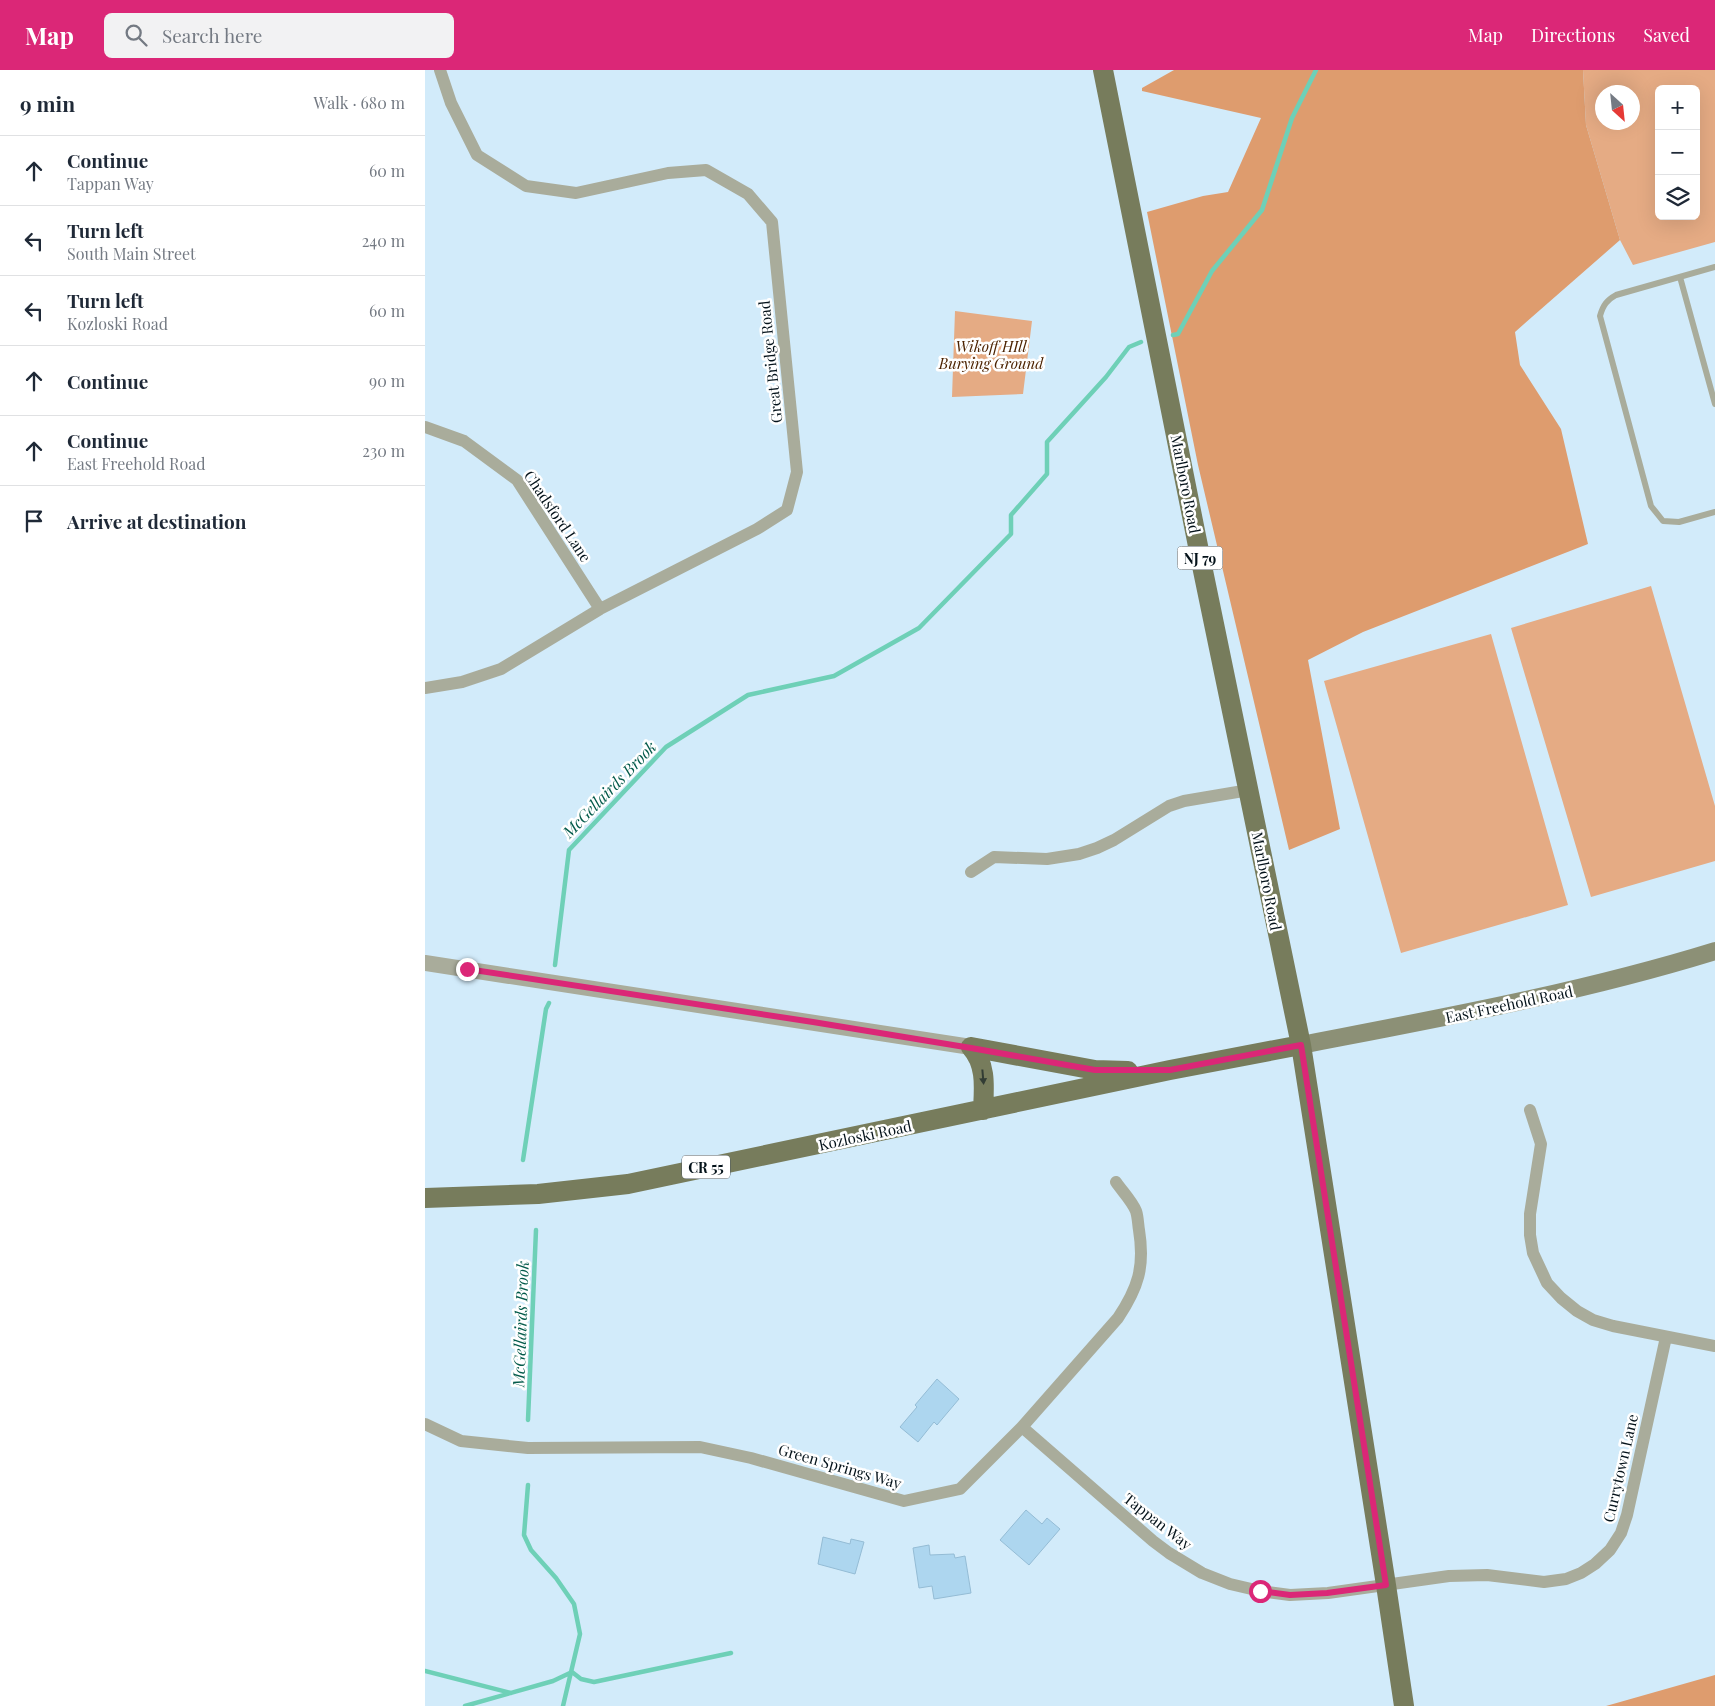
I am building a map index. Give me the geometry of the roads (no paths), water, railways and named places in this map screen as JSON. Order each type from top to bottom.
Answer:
[{"type":"main road","name":"Marlboro Road","points":[[1103,70],[1201,561],[1301,1045]]},
{"type":"main road","name":"East Freehold Road","points":[[1301,1045],[1499,1007],[1575,990],[1715,951]]},
{"type":"main road","name":"Kozloski Road","points":[[425,1198],[538,1194],[627,1184],[1170,1070],[1301,1045]]},
{"type":"main road","name":"NJ 79","points":[[1301,1045],[1386,1585],[1403,1706]]},
{"type":"main road","points":[[971,1048],[1095,1070],[1170,1070]]},
{"type":"main road","points":[[971,1048],[977,1054],[983,1073],[983,1110]]},
{"type":"street","name":"Great Bridge Road","points":[[425,688],[462,682],[501,669],[600,609],[757,529],[787,510],[797,472],[772,222],[748,194],[706,170],[668,173],[576,193],[526,186],[477,155],[451,103],[440,70]]},
{"type":"street","name":"Chadsford Lane","points":[[425,427],[465,441],[517,480],[600,609]]},
{"type":"street","points":[[971,872],[994,857],[1047,859],[1079,854],[1113,840],[1169,806],[1184,801],[1249,790]]},
{"type":"street","points":[[425,962],[971,1048]]},
{"type":"street","points":[[1530,1110],[1541,1144],[1530,1214],[1530,1235],[1533,1253],[1547,1283],[1577,1311],[1593,1320],[1715,1346]]},
{"type":"street","name":"Green Springs Way","points":[[425,1424],[461,1441],[528,1448],[700,1447],[751,1458],[904,1501],[960,1489],[1022,1427],[1118,1318],[1129,1302],[1137,1285],[1141,1264],[1141,1242],[1136,1211],[1116,1182]]},
{"type":"street","name":"Currytown Lane","points":[[1386,1585],[1468,1575],[1487,1575],[1544,1582],[1566,1579],[1581,1573],[1595,1564],[1610,1550],[1621,1533],[1627,1515],[1666,1337]]},
{"type":"street","name":"Tappan Way","points":[[1022,1427],[1153,1541],[1202,1573],[1230,1584],[1290,1595],[1327,1593],[1386,1585]]},
{"type":"lane","points":[[1715,267],[1616,295],[1603,306],[1600,316],[1651,506],[1663,521],[1679,522],[1715,512]]},
{"type":"lane","points":[[1680,277],[1715,404]]},
{"type":"waterway","name":"McGellairds Brook","points":[[1173,335],[1178,334],[1212,271],[1262,210],[1292,118],[1316,70]]},
{"type":"waterway","name":"McGellairds Brook","points":[[555,965],[569,850],[666,747],[748,695],[834,676],[919,628],[1011,534],[1011,515],[1047,474],[1047,442],[1106,377],[1129,347],[1141,342]]},
{"type":"waterway","name":"McGellairds Brook","points":[[523,1160],[546,1009],[549,1003]]},
{"type":"waterway","name":"McGellairds Brook","points":[[528,1420],[536,1230]]},
{"type":"waterway","points":[[528,1485],[524,1535],[531,1550],[556,1578],[574,1604],[580,1634],[563,1706]]},
{"type":"waterway","points":[[465,1706],[553,1681],[572,1672],[581,1679],[594,1682],[731,1653]]},
{"type":"waterway","points":[[425,1671],[511,1693]]},
{"type":"park label","name":"Wikoff HIll Burying Ground","points":[[991,354]]}]
